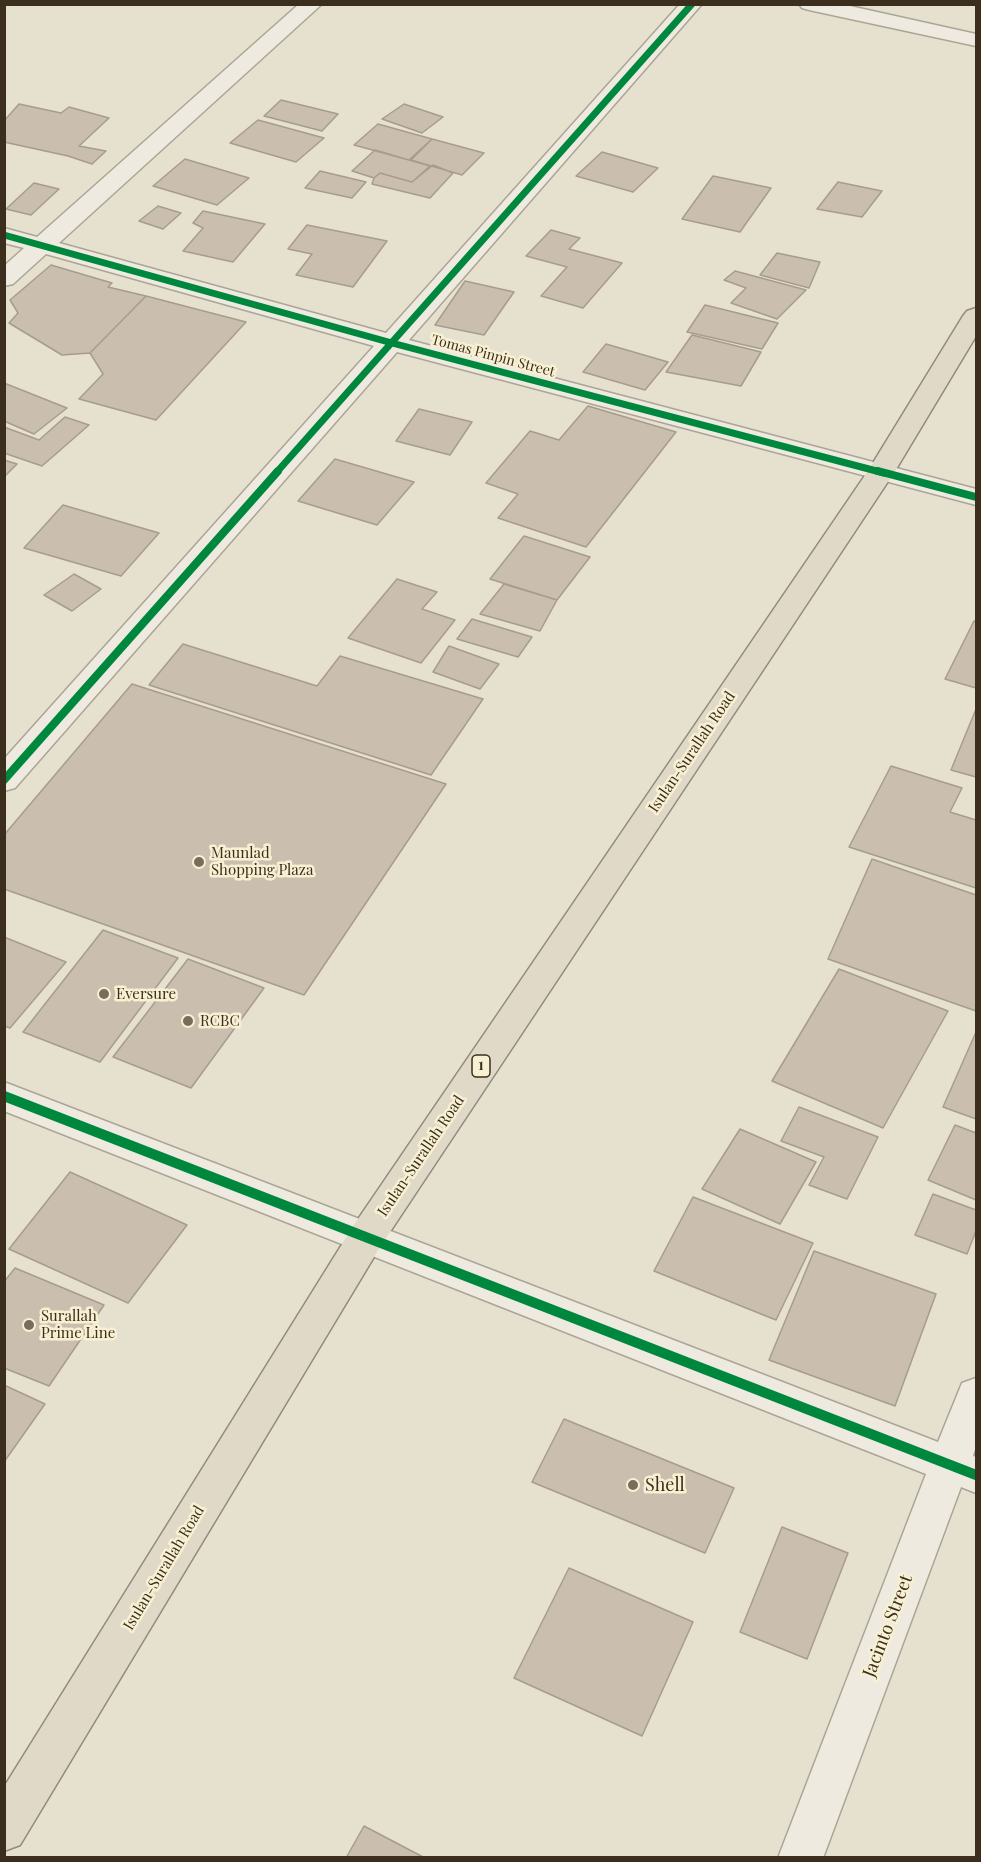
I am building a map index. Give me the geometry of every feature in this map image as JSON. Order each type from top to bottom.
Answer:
[{"type":"highway","name":"Isulan-Surallah Road","points":[[4,1828],[367,1236],[881,471],[976,316]]},
{"type":"street","points":[[4,279],[312,4]]},
{"type":"street","points":[[4,780],[692,4]]},
{"type":"street","points":[[809,4],[976,40]]},
{"type":"street","name":"Tomas Pinpin Street","points":[[4,235],[392,343],[976,497]]},
{"type":"street","points":[[4,1096],[963,1470]]},
{"type":"street","name":"Jacinto Street","points":[[800,1857],[963,1470],[976,1395]]},
{"type":"building","points":[[281,100],[338,114],[322,131],[264,116]]},
{"type":"building","points":[[19,104],[61,113],[69,107],[109,118],[79,146],[106,151],[92,164],[68,156],[4,142],[4,121]]},
{"type":"building","points":[[404,104],[443,117],[422,133],[382,119]]},
{"type":"building","points":[[258,120],[324,138],[296,162],[230,143]]},
{"type":"building","points":[[378,124],[432,139],[409,160],[354,145]]},
{"type":"building","points":[[432,139],[484,153],[462,175],[411,160]]},
{"type":"building","points":[[375,150],[430,166],[412,182],[380,173],[374,178],[352,171]]},
{"type":"building","points":[[602,152],[658,168],[633,192],[576,176]]},
{"type":"building","points":[[185,159],[249,178],[217,205],[153,186]]},
{"type":"building","points":[[433,165],[453,173],[430,198],[372,184],[374,178],[380,173],[412,182]]},
{"type":"building","points":[[320,171],[366,182],[352,198],[305,188]]},
{"type":"building","points":[[713,176],[771,188],[740,232],[682,219]]},
{"type":"building","points":[[838,182],[882,191],[862,217],[817,209]]},
{"type":"building","points":[[34,183],[59,189],[31,215],[6,209]]},
{"type":"building","points":[[158,206],[181,213],[163,229],[139,221]]},
{"type":"building","points":[[203,211],[265,224],[233,262],[183,251],[203,228],[193,223]]},
{"type":"building","points":[[307,225],[387,241],[353,287],[296,275],[312,254],[288,249]]},
{"type":"building","points":[[551,230],[580,238],[569,249],[622,263],[583,308],[541,296],[567,267],[526,256]]},
{"type":"building","points":[[777,253],[820,262],[809,288],[760,275]]},
{"type":"building","points":[[51,265],[112,283],[108,287],[146,296],[90,353],[62,355],[9,323],[18,313],[10,300]]},
{"type":"building","points":[[735,271],[806,290],[777,319],[731,303],[746,288],[724,280]]},
{"type":"building","points":[[465,281],[514,292],[484,335],[435,325]]},
{"type":"building","points":[[146,296],[246,322],[156,420],[79,399],[103,374],[90,353]]},
{"type":"building","points":[[705,305],[778,323],[762,349],[687,332]]},
{"type":"building","points":[[692,335],[761,352],[741,386],[666,372]]},
{"type":"building","points":[[606,344],[668,362],[645,390],[583,372]]},
{"type":"building","points":[[4,383],[67,408],[34,434],[4,421]]},
{"type":"building","points":[[588,406],[676,432],[586,547],[498,518],[518,494],[486,483],[530,431],[559,440]]},
{"type":"building","points":[[419,409],[472,422],[450,455],[396,441]]},
{"type":"building","points":[[65,417],[89,425],[42,466],[4,453],[4,427],[39,440]]},
{"type":"building","points":[[335,459],[414,482],[377,525],[298,501]]},
{"type":"building","points":[[4,460],[17,464],[4,477]]},
{"type":"building","points":[[63,505],[159,533],[121,576],[24,548]]},
{"type":"building","points":[[524,536],[590,557],[557,600],[490,579]]},
{"type":"building","points":[[74,574],[101,589],[72,611],[44,595]]},
{"type":"building","points":[[397,579],[437,592],[422,609],[455,620],[421,663],[348,638]]},
{"type":"building","points":[[504,584],[557,600],[540,631],[480,614]]},
{"type":"building","points":[[472,619],[532,637],[518,657],[457,639]]},
{"type":"building","points":[[974,621],[976,622],[976,688],[945,679]]},
{"type":"building","points":[[183,644],[317,686],[340,656],[483,699],[431,775],[149,685]]},
{"type":"building","points":[[449,646],[499,664],[480,689],[433,672]]},
{"type":"building","name":"Maunlad Shopping Plaza","points":[[132,684],[446,784],[304,995],[4,889],[4,835]]},
{"type":"building","points":[[976,709],[976,777],[951,770]]},
{"type":"building","points":[[891,766],[962,788],[950,812],[976,820],[976,888],[849,847]]},
{"type":"building","points":[[872,859],[976,895],[976,1011],[828,959]]},
{"type":"building","points":[[103,930],[178,958],[100,1062],[23,1032]]},
{"type":"building","points":[[4,937],[66,962],[10,1028],[4,1026]]},
{"type":"building","points":[[188,959],[264,988],[191,1088],[113,1057]]},
{"type":"building","points":[[839,969],[948,1011],[883,1128],[772,1081]]},
{"type":"building","points":[[976,1032],[976,1119],[943,1107]]},
{"type":"building","points":[[799,1107],[878,1137],[847,1199],[809,1185],[824,1157],[781,1141]]},
{"type":"building","points":[[955,1125],[976,1133],[976,1200],[928,1180]]},
{"type":"building","points":[[740,1129],[816,1162],[780,1224],[702,1189]]},
{"type":"building","points":[[70,1172],[187,1225],[128,1303],[9,1249]]},
{"type":"building","points":[[933,1194],[976,1210],[976,1231],[967,1254],[915,1235]]},
{"type":"building","points":[[693,1197],[813,1243],[776,1320],[654,1271]]},
{"type":"building","points":[[814,1251],[936,1294],[895,1406],[769,1360]]},
{"type":"building","points":[[15,1268],[104,1305],[49,1386],[4,1368],[4,1282]]},
{"type":"building","points":[[4,1385],[45,1404],[4,1462]]},
{"type":"building","name":"Shell","points":[[564,1419],[734,1488],[705,1553],[532,1482]]},
{"type":"building","points":[[782,1527],[848,1553],[807,1659],[740,1632]]},
{"type":"building","points":[[569,1568],[693,1622],[642,1736],[514,1678]]},
{"type":"building","points":[[364,1826],[425,1858],[346,1858]]},
{"type":"cycle path","points":[[4,780],[692,4]]},
{"type":"cycle path","points":[[4,235],[392,343],[976,497]]},
{"type":"cycle path","points":[[4,1096],[976,1475]]},
{"type":"place","name":"Maunlad Shopping Plaza","points":[[199,862]]},
{"type":"place","name":"Eversure","points":[[104,994]]},
{"type":"place","name":"RCBC","points":[[188,1021]]},
{"type":"place","name":"Surallah Prime Line","points":[[29,1325]]},
{"type":"place","name":"Shell","points":[[633,1485]]}]
